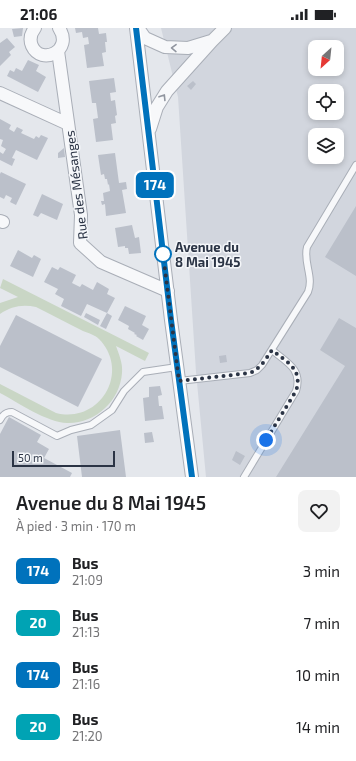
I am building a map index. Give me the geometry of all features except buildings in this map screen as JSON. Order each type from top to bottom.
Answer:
[{"type":"street","points":[[35,28],[30,37],[33,49],[46,55],[52,55],[61,48],[64,39],[60,28]]},
{"type":"street","points":[[137,28],[145,38],[165,47],[188,48],[212,41]]},
{"type":"street","points":[[137,28],[177,367],[192,477]]},
{"type":"street","points":[[149,134],[157,107],[167,91],[225,28]]},
{"type":"street","name":"Rue des Mésanges","points":[[58,51],[81,215],[80,243],[101,262],[168,291]]},
{"type":"street","points":[[0,92],[68,124]]},
{"type":"lane","points":[[179,381],[250,373],[257,370],[262,364],[310,287],[305,254],[307,247],[356,165]]},
{"type":"lane","points":[[244,477],[296,391],[299,382],[295,369],[272,350]]},
{"type":"lane","points":[[0,420],[7,412],[12,412],[56,436],[71,430],[91,425],[112,410],[124,391],[143,372],[177,367]]},
{"type":"shaded area","points":[[161,28],[356,28],[356,477],[206,477],[196,372],[178,97]]},
{"type":"green space","points":[[3,279],[149,353],[145,361],[116,346],[122,366],[120,383],[111,401],[96,415],[87,420],[77,422],[59,422],[42,416],[0,393],[0,384],[56,413],[72,414],[86,411],[97,403],[106,392],[111,380],[112,366],[108,352],[99,339],[36,307],[17,306],[0,314],[0,303],[18,297],[0,288]]},
{"type":"bus line","name":"174","points":[[136,28],[171,320],[192,477]]},
{"type":"place","name":"Avenue du 8 Mai 1945","points":[[163,254]]},
{"type":"route","points":[[163,254],[179,381],[250,373],[257,370],[272,350],[295,369],[299,382],[296,391],[266,440]]}]
